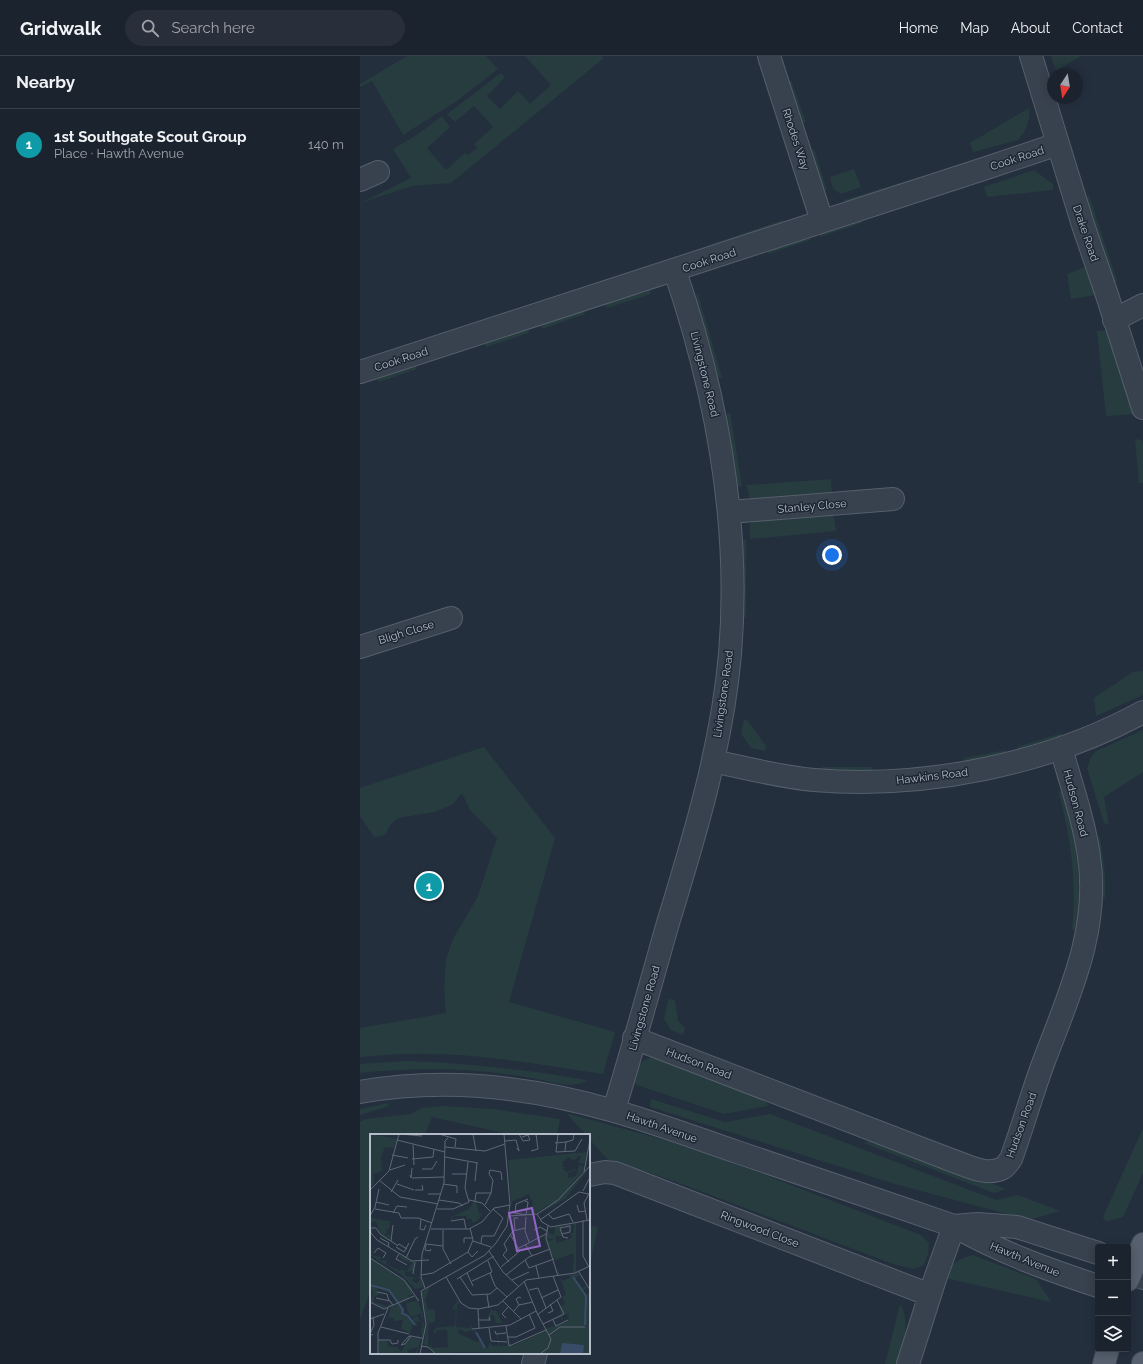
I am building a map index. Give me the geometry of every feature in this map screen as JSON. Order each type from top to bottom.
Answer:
[{"type":"main road","points":[[1135,1273],[1143,1244]]},
{"type":"main road","points":[[1104,1364],[1107,1352]]},
{"type":"street","name":"Rhodes Way","points":[[769,56],[822,221]]},
{"type":"street","name":"Drake Road","points":[[1031,56],[1143,408]]},
{"type":"street","name":"Cook Road","points":[[360,372],[675,271],[1058,144]]},
{"type":"street","name":"Livingstone Road","points":[[614,1110],[699,820],[713,761],[730,654],[733,590],[730,512],[722,449],[706,371],[675,271]]},
{"type":"street","points":[[1114,320],[1143,305]]},
{"type":"street","name":"Stanley Close","points":[[730,512],[894,499]]},
{"type":"street","name":"Bligh Close","points":[[360,647],[451,618]]},
{"type":"street","name":"Hawkins Road","points":[[713,761],[775,774],[814,780],[859,782],[904,780],[989,768],[1024,760],[1060,748],[1143,712]]},
{"type":"street","name":"Hudson Road","points":[[634,1038],[951,1160],[977,1169],[992,1171],[1004,1168],[1011,1159],[1044,1062],[1071,992],[1083,956],[1090,922],[1090,857],[1079,811],[1060,748]]},
{"type":"street","name":"Hawth Avenue","points":[[360,1092],[391,1086],[441,1085],[497,1087],[546,1095],[614,1110],[954,1226],[987,1245],[1026,1262],[1095,1285]]},
{"type":"street","name":"Ringwood Close","points":[[590,1175],[605,1172],[615,1173],[930,1295]]},
{"type":"street","name":"Hawth Avenue","points":[[954,1226],[978,1224],[1017,1227],[1095,1252]]},
{"type":"street","points":[[908,1364],[954,1226]]},
{"type":"street","points":[[1131,1283],[1135,1273]]},
{"type":"street","points":[[533,1364],[536,1354]]},
{"type":"green space","points":[[407,56],[486,56],[498,69],[457,101],[403,135],[372,81],[360,87],[360,84]]},
{"type":"green space","points":[[525,56],[601,56],[604,58],[451,183],[412,186],[360,203],[411,178],[393,149],[418,134],[442,116],[450,127],[427,148],[446,170],[465,153],[468,155],[477,148],[474,144],[493,127],[474,106],[455,122],[447,114],[501,73],[505,77],[487,96],[500,109],[518,91],[530,104],[551,85]]},
{"type":"green space","points":[[1051,56],[1081,56],[1061,68],[1055,68]]},
{"type":"green space","points":[[791,80],[806,122],[804,123],[801,122],[789,82]]},
{"type":"green space","points":[[1029,108],[1027,125],[1018,140],[973,152],[970,143]]},
{"type":"green space","points":[[814,149],[827,190],[823,191],[809,150]]},
{"type":"green space","points":[[854,169],[861,187],[841,194],[833,189],[830,177]]},
{"type":"green space","points":[[1034,170],[1053,184],[1053,190],[987,197],[984,187]]},
{"type":"green space","points":[[919,177],[919,181],[846,204],[844,200]]},
{"type":"green space","points":[[1089,195],[1117,281],[1113,283],[1086,199]]},
{"type":"green space","points":[[862,219],[862,223],[820,237],[821,232]]},
{"type":"green space","points":[[783,220],[785,225],[711,248],[709,245]]},
{"type":"green space","points":[[808,237],[811,240],[768,254],[769,250]]},
{"type":"green space","points":[[1085,267],[1096,295],[1071,299],[1067,274]]},
{"type":"green space","points":[[650,290],[651,294],[607,308],[605,304]]},
{"type":"green space","points":[[698,294],[722,378],[718,377],[716,373],[696,296]]},
{"type":"green space","points":[[584,310],[585,314],[542,329],[540,324]]},
{"type":"green space","points":[[528,329],[529,333],[486,347],[484,343]]},
{"type":"green space","points":[[1106,330],[1135,414],[1106,416],[1097,331]]},
{"type":"green space","points":[[416,366],[417,369],[379,382],[377,378]]},
{"type":"green space","points":[[730,412],[742,486],[737,487],[725,416]]},
{"type":"green space","points":[[1135,439],[1142,440],[1143,444],[1143,483],[1139,483]]},
{"type":"green space","points":[[831,479],[832,495],[755,502],[749,498],[747,485]]},
{"type":"green space","points":[[833,512],[836,531],[750,539],[750,523],[758,518]]},
{"type":"green space","points":[[741,539],[746,540],[746,617],[742,617]]},
{"type":"green space","points":[[1143,671],[1143,695],[1096,716],[1094,698],[1133,672]]},
{"type":"green space","points":[[744,719],[748,721],[766,746],[765,751],[751,748],[741,734]]},
{"type":"green space","points":[[1143,730],[1143,772],[1104,797],[1109,825],[1104,823],[1087,768],[1091,757],[1096,751]]},
{"type":"green space","points":[[1062,733],[1061,738],[1018,751],[1017,747]]},
{"type":"green space","points":[[484,747],[555,838],[509,1002],[615,1032],[603,1074],[554,1066],[455,1055],[400,1054],[360,1057],[360,1028],[446,1013],[444,989],[446,960],[453,939],[478,896],[497,838],[470,810],[462,793],[452,805],[434,812],[398,818],[390,825],[385,835],[374,837],[360,816],[360,788]]},
{"type":"green space","points":[[1006,750],[1007,754],[965,762],[964,758]]},
{"type":"green space","points":[[822,767],[872,767],[872,772],[823,771]]},
{"type":"green space","points":[[1058,791],[1063,792],[1075,843],[1079,895],[1077,930],[1072,929],[1074,894],[1072,859],[1063,808]]},
{"type":"green space","points":[[1100,837],[1105,874],[1105,898],[1101,896],[1096,838]]},
{"type":"green space","points":[[668,999],[675,1000],[678,1021],[685,1028],[683,1035],[671,1030],[664,1019]]},
{"type":"green space","points":[[653,1057],[764,1095],[768,1106],[724,1114],[634,1084],[638,1066],[648,1058]]},
{"type":"green space","points":[[405,1061],[496,1067],[587,1080],[582,1083],[570,1085],[515,1075],[426,1069],[360,1073],[360,1064]]},
{"type":"green space","points":[[651,1099],[725,1122],[770,1114],[996,1200],[1018,1195],[1060,1211],[1029,1220],[895,1184],[650,1107]]},
{"type":"green space","points":[[388,1103],[389,1106],[360,1115],[360,1109]]},
{"type":"green space","points":[[445,1106],[493,1109],[560,1119],[557,1134],[508,1134],[432,1117],[425,1134],[370,1134],[370,1293],[360,1319],[360,1122],[366,1119],[410,1114],[422,1108]]},
{"type":"green space","points":[[566,1113],[668,1141],[752,1170],[921,1235],[929,1243],[928,1254],[924,1265],[914,1269],[893,1264],[668,1179],[607,1159],[590,1140],[590,1134],[585,1134]]},
{"type":"green space","points":[[1143,1128],[1143,1173],[1123,1217],[1106,1222],[1103,1217]]},
{"type":"green space","points":[[876,1139],[1006,1189],[994,1193],[864,1143]]},
{"type":"green space","points":[[590,1225],[598,1227],[590,1264]]},
{"type":"green space","points":[[973,1255],[1036,1279],[1051,1302],[945,1278],[956,1262]]},
{"type":"green space","points":[[900,1304],[904,1311],[906,1326],[903,1342],[897,1364],[885,1364]]},
{"type":"place","name":"1st Southgate Scout Group","points":[[429,886]]}]
